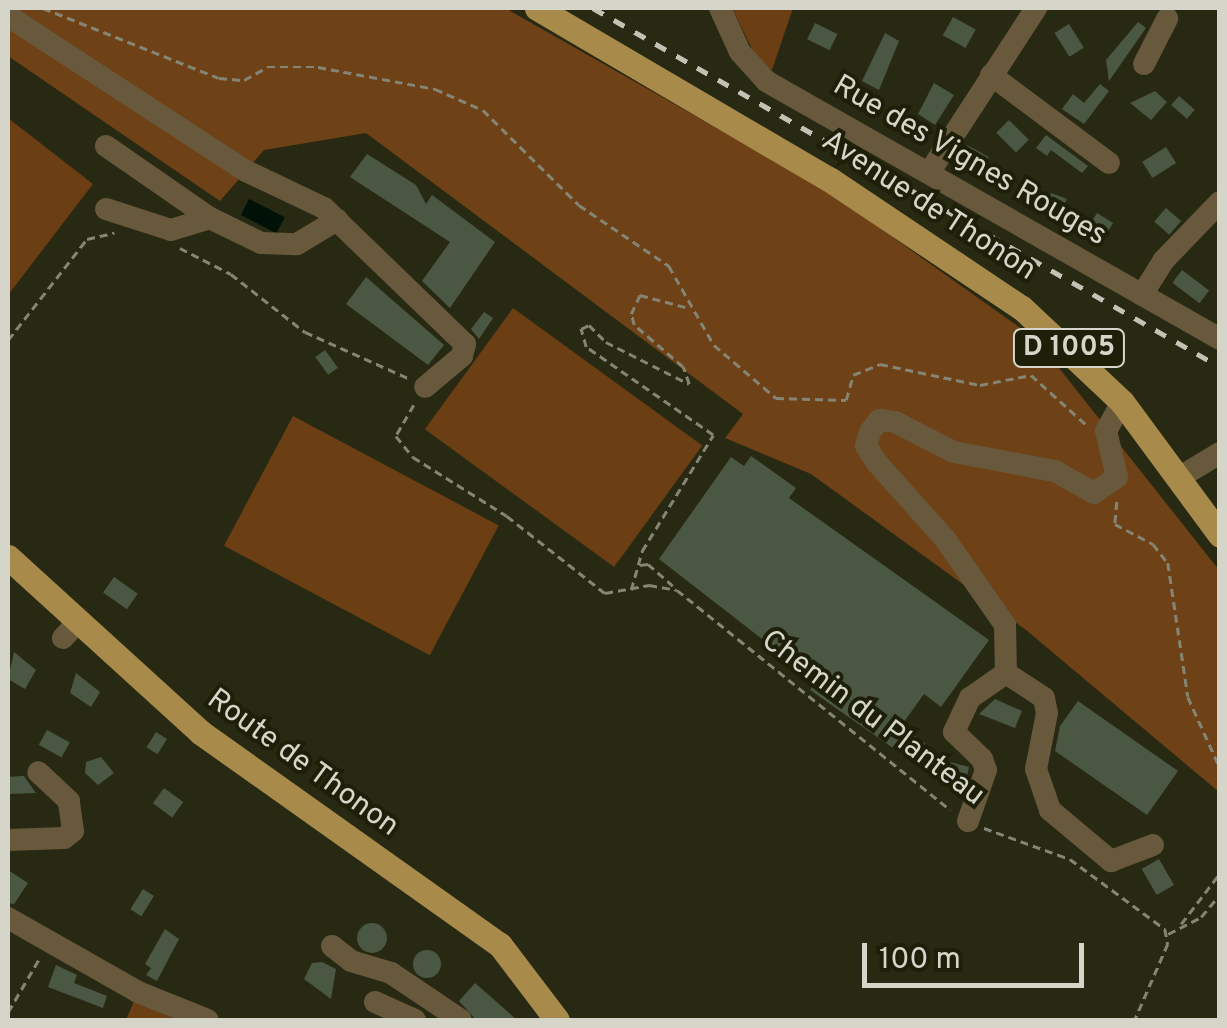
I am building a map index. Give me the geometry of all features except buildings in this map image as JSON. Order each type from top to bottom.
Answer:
[{"type":"main road","name":"Avenue de Thonon","points":[[538,8],[756,134],[970,270],[1044,325],[1122,402],[1220,535]]},
{"type":"main road","name":"Route de Thonon","points":[[8,558],[69,631],[200,732],[490,937],[525,970],[557,1020]]},
{"type":"street","name":"Rue des Vignes Rouges","points":[[720,8],[740,52],[766,81],[933,167],[1220,339]]},
{"type":"street","points":[[933,167],[1036,8]]},
{"type":"street","points":[[8,16],[246,172],[314,201],[337,220],[465,344],[462,356],[424,386]]},
{"type":"street","points":[[1144,64],[1167,19]]},
{"type":"street","points":[[991,75],[1109,163]]},
{"type":"street","points":[[106,146],[210,218],[260,242],[285,246],[319,236],[337,220]]},
{"type":"street","points":[[1142,295],[1163,262],[1220,202]]},
{"type":"street","points":[[106,208],[170,230],[210,218]]},
{"type":"street","points":[[968,821],[986,770],[982,758],[954,732],[957,716],[1006,673],[1005,625],[945,539],[877,464],[866,446],[870,432],[879,420],[895,422],[954,452],[1054,471],[1094,493],[1117,477],[1106,440],[1107,423],[1122,402]]},
{"type":"street","points":[[1180,477],[1220,453]]},
{"type":"street","points":[[1006,673],[1044,698],[1047,713],[1036,769],[1050,810],[1110,861],[1153,845]]},
{"type":"street","points":[[8,840],[64,838],[74,831],[69,800],[38,772]]},
{"type":"street","points":[[8,918],[138,992],[208,1020]]},
{"type":"street","points":[[332,946],[351,960],[391,974],[461,1020]]},
{"type":"street","points":[[375,1002],[415,1020]]},
{"type":"path","points":[[43,8],[219,78],[244,80],[267,67],[318,67],[450,94],[483,110],[579,205],[669,266],[714,346],[776,398],[846,400],[854,375],[880,364],[980,385],[1032,375],[1106,440]]},
{"type":"path","points":[[8,340],[87,239],[103,232],[128,235]]},
{"type":"path","points":[[167,244],[231,274],[306,332],[424,386],[397,431],[402,449],[507,516],[600,590],[630,591],[659,584],[677,590]]},
{"type":"path","points":[[630,591],[638,565],[713,436],[586,348],[582,328],[589,324],[618,350],[689,384],[683,367],[634,325],[631,314],[640,295],[691,309]]},
{"type":"path","points":[[1117,477],[1115,524],[1153,544],[1168,563],[1188,697],[1220,768]]},
{"type":"path","name":"Chemin du Planteau","points":[[638,565],[648,564],[836,723],[968,821],[1057,852],[1168,934]]},
{"type":"path","points":[[1135,1020],[1168,934],[1180,925],[1220,873]]},
{"type":"path","points":[[1180,925],[1201,917],[1220,894]]},
{"type":"path","points":[[8,1012],[50,940]]},
{"type":"shaded area","points":[[8,8],[505,8],[829,192],[1036,339],[1219,570],[1219,792],[1026,630],[811,474],[725,438],[743,414],[366,133],[264,150],[220,201],[8,56]]},
{"type":"shaded area","points":[[732,8],[793,8],[772,70],[756,57]]},
{"type":"shaded area","points":[[8,118],[93,184],[8,295]]},
{"type":"shaded area","points":[[249,199],[285,217],[276,233],[241,215]]},
{"type":"shaded area","points":[[513,308],[702,446],[614,567],[425,429]]},
{"type":"shaded area","points":[[293,416],[499,525],[430,655],[224,546]]},
{"type":"shaded area","points":[[138,992],[208,1020],[126,1020]]},
{"type":"railway","points":[[593,8],[1220,367]]}]
